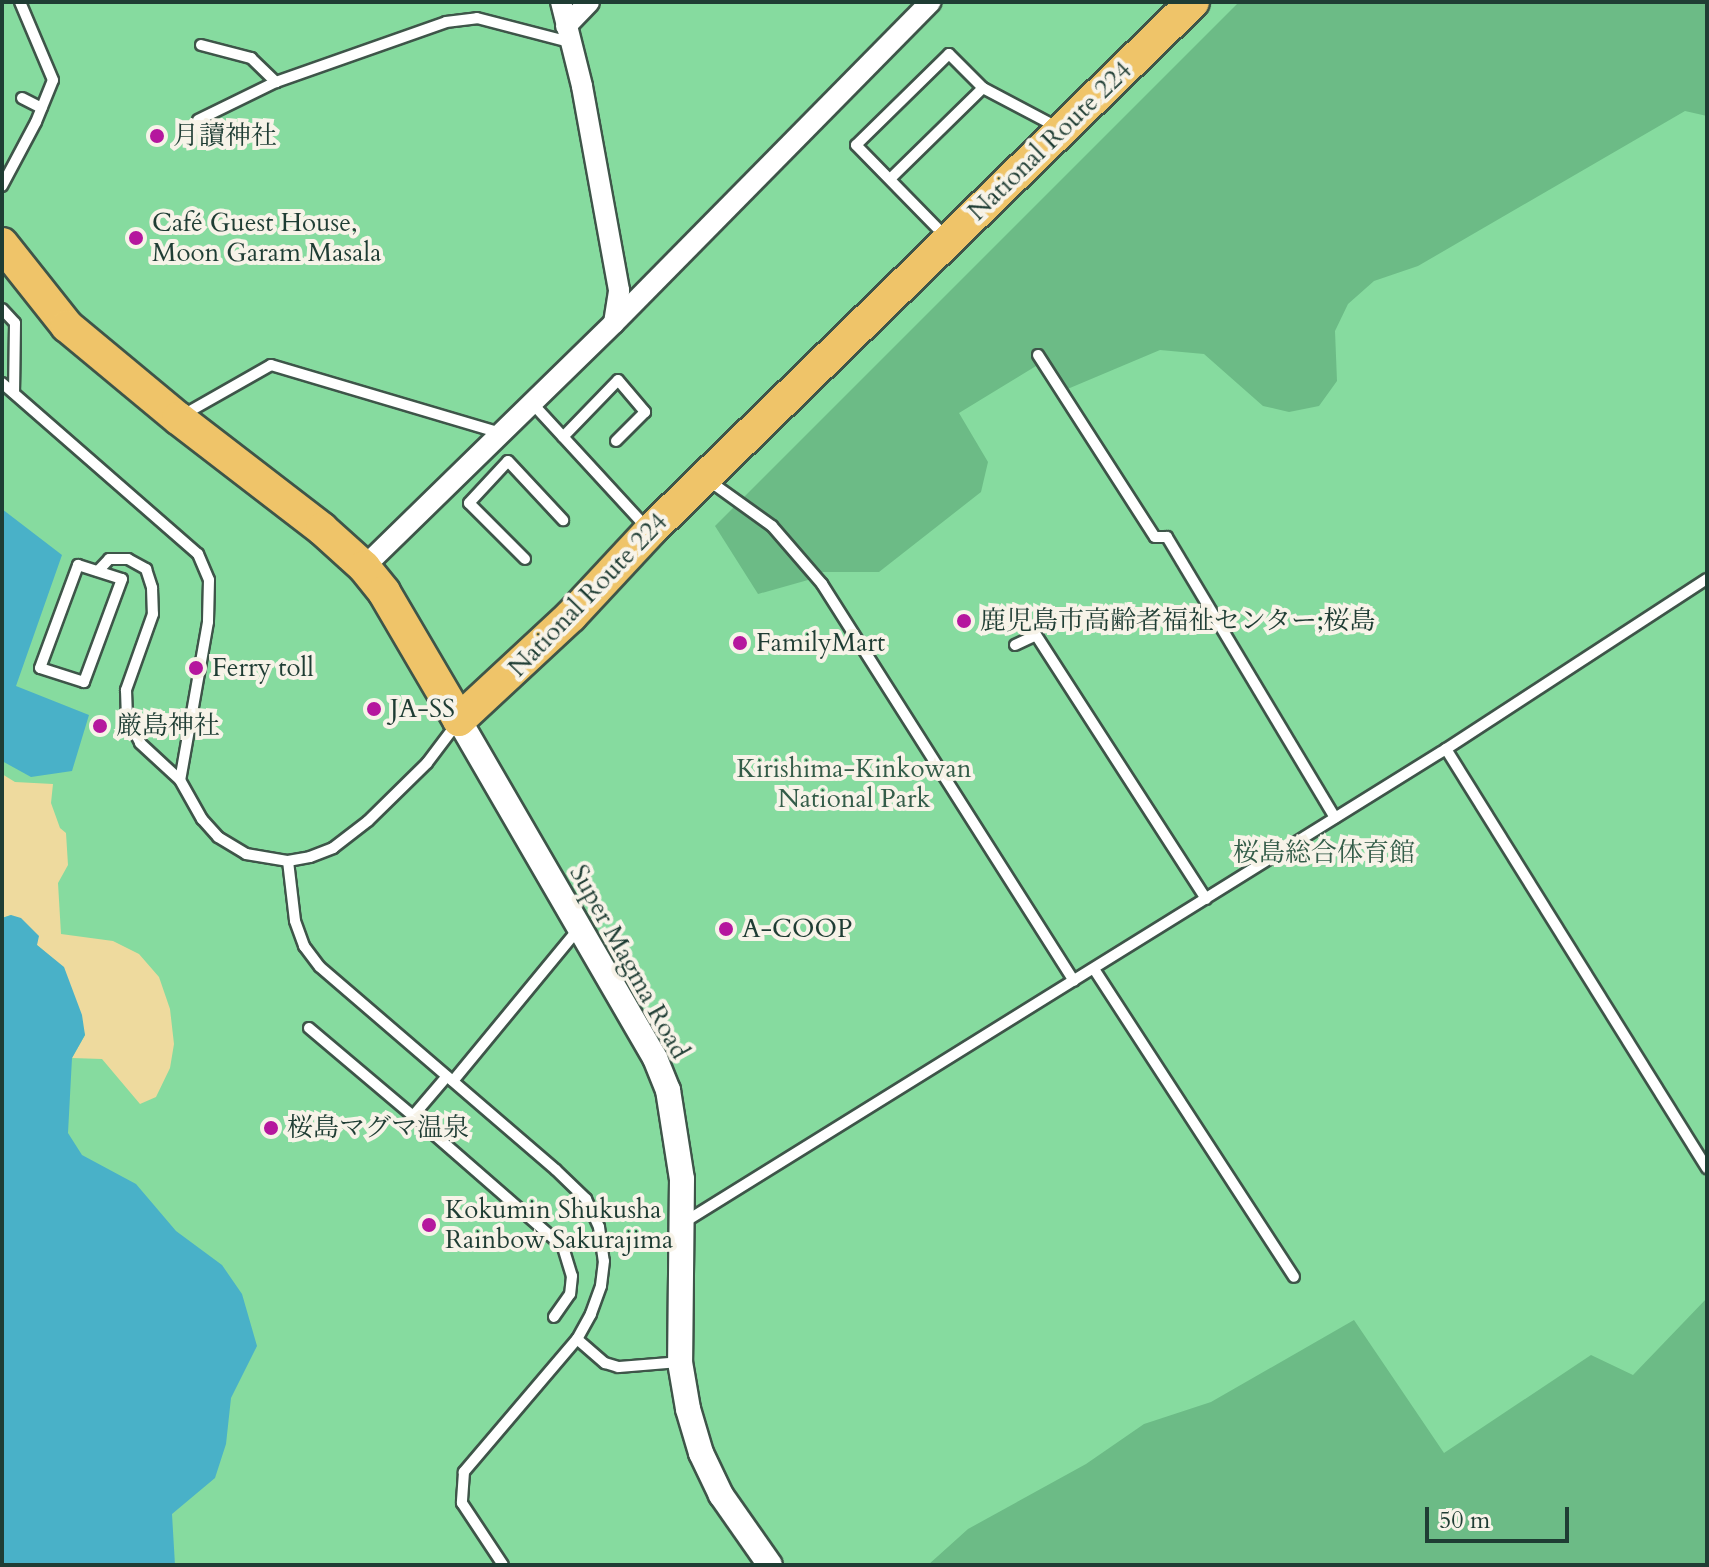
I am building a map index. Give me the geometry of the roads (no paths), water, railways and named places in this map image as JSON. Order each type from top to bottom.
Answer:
[{"type":"highway","name":"National Route 224","points":[[459,720],[571,616],[650,531],[1193,2]]},
{"type":"highway","points":[[2,244],[67,326],[178,418],[322,529],[364,567],[384,592],[459,720]]},
{"type":"street","points":[[561,2],[582,86],[619,290],[614,323]]},
{"type":"street","points":[[568,34],[589,2]]},
{"type":"street","points":[[364,567],[614,323],[931,2]]},
{"type":"street","name":"Super Magma Road","points":[[459,720],[655,1058],[668,1090],[682,1179],[680,1362],[701,1453],[721,1495],[770,1565]]},
{"type":"lane","points":[[2,186],[53,80],[20,2]]},
{"type":"lane","points":[[198,120],[276,82],[446,22],[477,18],[568,34]]},
{"type":"lane","points":[[201,45],[251,58],[276,82]]},
{"type":"lane","points":[[949,239],[856,145],[887,114],[949,54],[983,88],[1062,129]]},
{"type":"lane","points":[[890,179],[983,88]]},
{"type":"lane","points":[[22,98],[42,108]]},
{"type":"lane","points":[[2,309],[15,323],[14,393]]},
{"type":"lane","points":[[1038,355],[1155,537],[1167,537],[1335,818]]},
{"type":"lane","points":[[178,418],[271,365],[501,433]]},
{"type":"lane","points":[[563,437],[618,380],[645,412],[616,441]]},
{"type":"lane","points":[[2,383],[198,554],[209,580],[208,622],[180,780]]},
{"type":"lane","points":[[532,403],[650,531]]},
{"type":"lane","points":[[525,559],[469,503],[508,461],[563,520]]},
{"type":"lane","points":[[705,478],[772,526],[822,584],[1074,981]]},
{"type":"lane","points":[[98,571],[109,559],[128,559],[146,569],[152,588],[153,614],[126,690],[127,717],[140,743],[180,780],[202,819],[218,837],[246,854],[288,861],[310,857],[351,836],[427,763],[459,720]]},
{"type":"lane","points":[[78,565],[98,571],[122,579],[84,682],[40,668],[78,565]]},
{"type":"lane","points":[[680,1225],[1446,749],[1707,579]]},
{"type":"lane","points":[[1015,645],[1036,635],[1206,899]]},
{"type":"lane","points":[[1446,749],[1707,1169]]},
{"type":"lane","points":[[288,861],[295,921],[304,946],[320,967],[586,1199],[599,1227],[604,1261],[601,1286],[577,1339],[464,1472],[462,1503],[503,1565]]},
{"type":"lane","points":[[413,1116],[450,1079],[580,927]]},
{"type":"lane","points":[[1094,969],[1294,1277]]},
{"type":"lane","points":[[309,1028],[563,1247],[572,1276],[570,1294],[554,1317]]},
{"type":"lane","points":[[577,1339],[605,1363],[618,1367],[680,1362]]},
{"type":"water","points":[[2,509],[62,555],[16,686],[89,715],[72,771],[31,777],[2,761]]},
{"type":"water","points":[[11,915],[21,918],[39,936],[37,945],[64,967],[82,1015],[85,1035],[72,1058],[68,1133],[82,1155],[136,1184],[176,1231],[222,1265],[242,1294],[257,1346],[231,1398],[226,1444],[215,1478],[172,1514],[175,1565],[2,1565],[2,918]]},
{"type":"place","name":"月讀神社","points":[[157,136]]},
{"type":"place","name":"Café Guest House, Moon Garam Masala","points":[[136,238]]},
{"type":"place","name":"鹿児島市高齢者福祉センター;桜島","points":[[964,621]]},
{"type":"place","name":"FamilyMart","points":[[740,643]]},
{"type":"place","name":"Ferry toll","points":[[196,668]]},
{"type":"place","name":"JA-SS","points":[[374,709]]},
{"type":"place","name":"厳島神社","points":[[100,726]]},
{"type":"place","name":"A-COOP","points":[[726,929]]},
{"type":"place","name":"桜島マグマ温泉","points":[[271,1128]]},
{"type":"place","name":"Kokumin Shukusha Rainbow Sakurajima","points":[[429,1225]]},
{"type":"park label","name":"Kirishima-Kinkowan National Park","points":[[854,784]]},
{"type":"park label","name":"桜島総合体育館","points":[[1324,853]]}]
